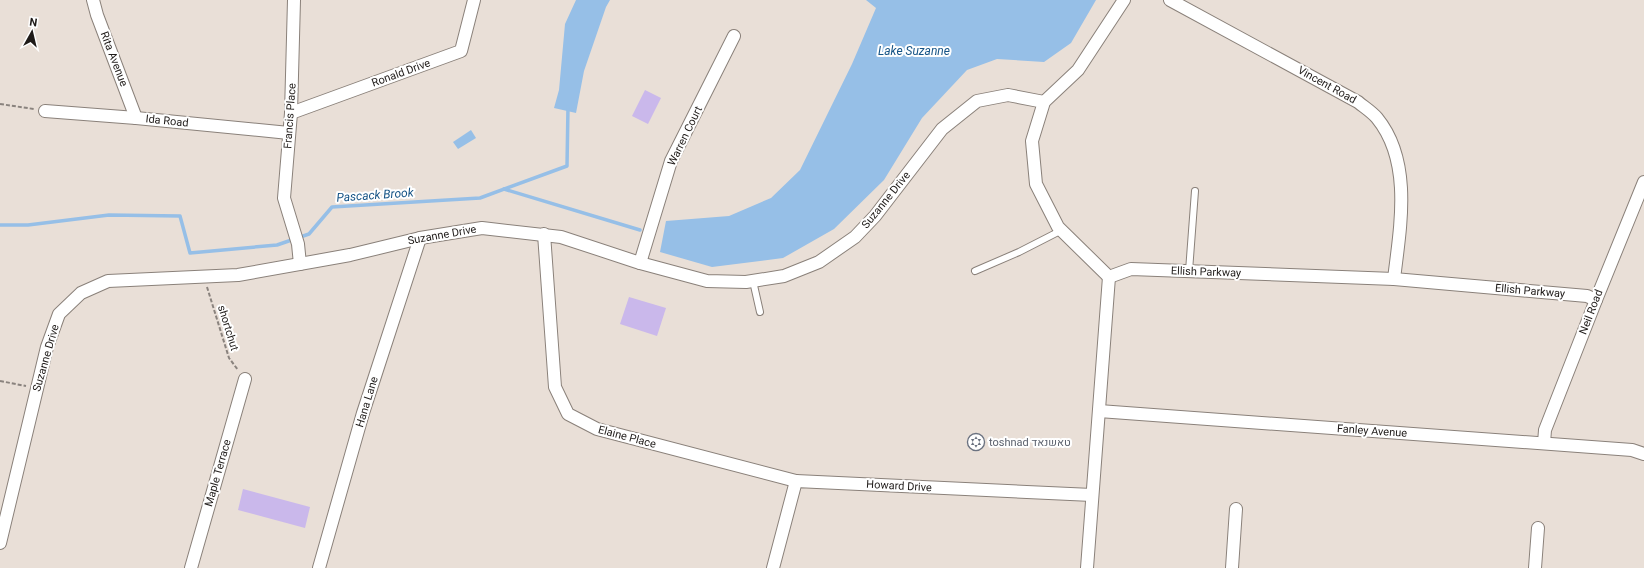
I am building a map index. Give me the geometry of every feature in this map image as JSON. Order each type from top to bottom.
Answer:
[{"type":"street","name":"Rita Avenue","points":[[93,0],[97,15],[136,118]]},
{"type":"street","name":"Francis Place","points":[[294,0],[291,114],[284,198],[298,244],[300,264]]},
{"type":"street","name":"Ronald Drive","points":[[291,114],[461,52],[474,0]]},
{"type":"street","points":[[1087,568],[1109,277],[1058,227],[1036,184],[1032,141],[1044,102],[1078,70],[1124,0]]},
{"type":"street","name":"Vincent Road","points":[[1170,0],[1358,102],[1377,118],[1396,156],[1400,183],[1401,215],[1394,279]]},
{"type":"street","name":"Warren Court","points":[[640,263],[671,161],[734,36]]},
{"type":"street","name":"Suzanne Drive","points":[[0,543],[47,347],[59,314],[81,293],[108,281],[238,275],[350,255],[420,238],[482,228],[561,237],[640,263],[708,281],[746,282],[784,276],[819,262],[855,236],[875,216],[942,129],[977,101],[1008,95],[1044,102]]},
{"type":"street","name":"Ida Road","points":[[45,111],[136,118],[289,133]]},
{"type":"street","name":"Neil Road","points":[[1544,443],[1545,430],[1644,182]]},
{"type":"street","name":"Elaine Place","points":[[544,234],[555,387],[568,414],[597,429],[796,481]]},
{"type":"street","name":"Hana Lane","points":[[319,568],[363,413],[420,238]]},
{"type":"street","name":"Ellish Parkway","points":[[1109,277],[1130,269],[1394,279],[1587,296],[1596,300]]},
{"type":"street","name":"Maple Terrace","points":[[191,568],[245,379]]},
{"type":"street","name":"Fanley Avenue","points":[[1099,412],[1544,443],[1632,450],[1644,454]]},
{"type":"street","points":[[773,568],[796,481]]},
{"type":"street","name":"Howard Drive","points":[[796,481],[1092,494]]},
{"type":"street","points":[[1232,568],[1236,509]]},
{"type":"street","points":[[1535,568],[1538,528]]},
{"type":"lane","points":[[1189,271],[1195,191]]},
{"type":"lane","points":[[976,271],[1019,252],[1062,230]]},
{"type":"lane","points":[[753,281],[760,312]]},
{"type":"path","points":[[0,104],[45,111]]},
{"type":"path","name":"shortchut","points":[[204,277],[229,358],[245,379]]},
{"type":"path","points":[[0,381],[37,388]]},
{"type":"water","points":[[576,0],[610,0],[606,7],[584,71],[576,113],[554,108],[559,90],[565,24]]},
{"type":"water","name":"Lake Suzanne","points":[[866,0],[1096,0],[1071,43],[1044,62],[997,59],[967,70],[922,118],[884,180],[834,229],[783,258],[712,267],[660,252],[666,221],[729,216],[771,198],[800,170],[852,64],[876,8]]},
{"type":"water","points":[[471,130],[476,138],[458,149],[453,142]]},
{"type":"building","points":[[645,90],[661,98],[648,124],[632,116]]},
{"type":"building","points":[[629,297],[666,308],[657,336],[620,324]]},
{"type":"building","points":[[243,489],[310,507],[305,528],[238,510]]},
{"type":"waterway","name":"Pascack Brook","points":[[0,225],[28,225],[109,215],[180,216],[190,253],[277,245],[309,234],[332,207],[480,198],[567,166],[568,107]]},
{"type":"waterway","points":[[504,189],[640,230]]},
{"type":"place","name":"toshnad טאשנאד","points":[[976,442]]}]
